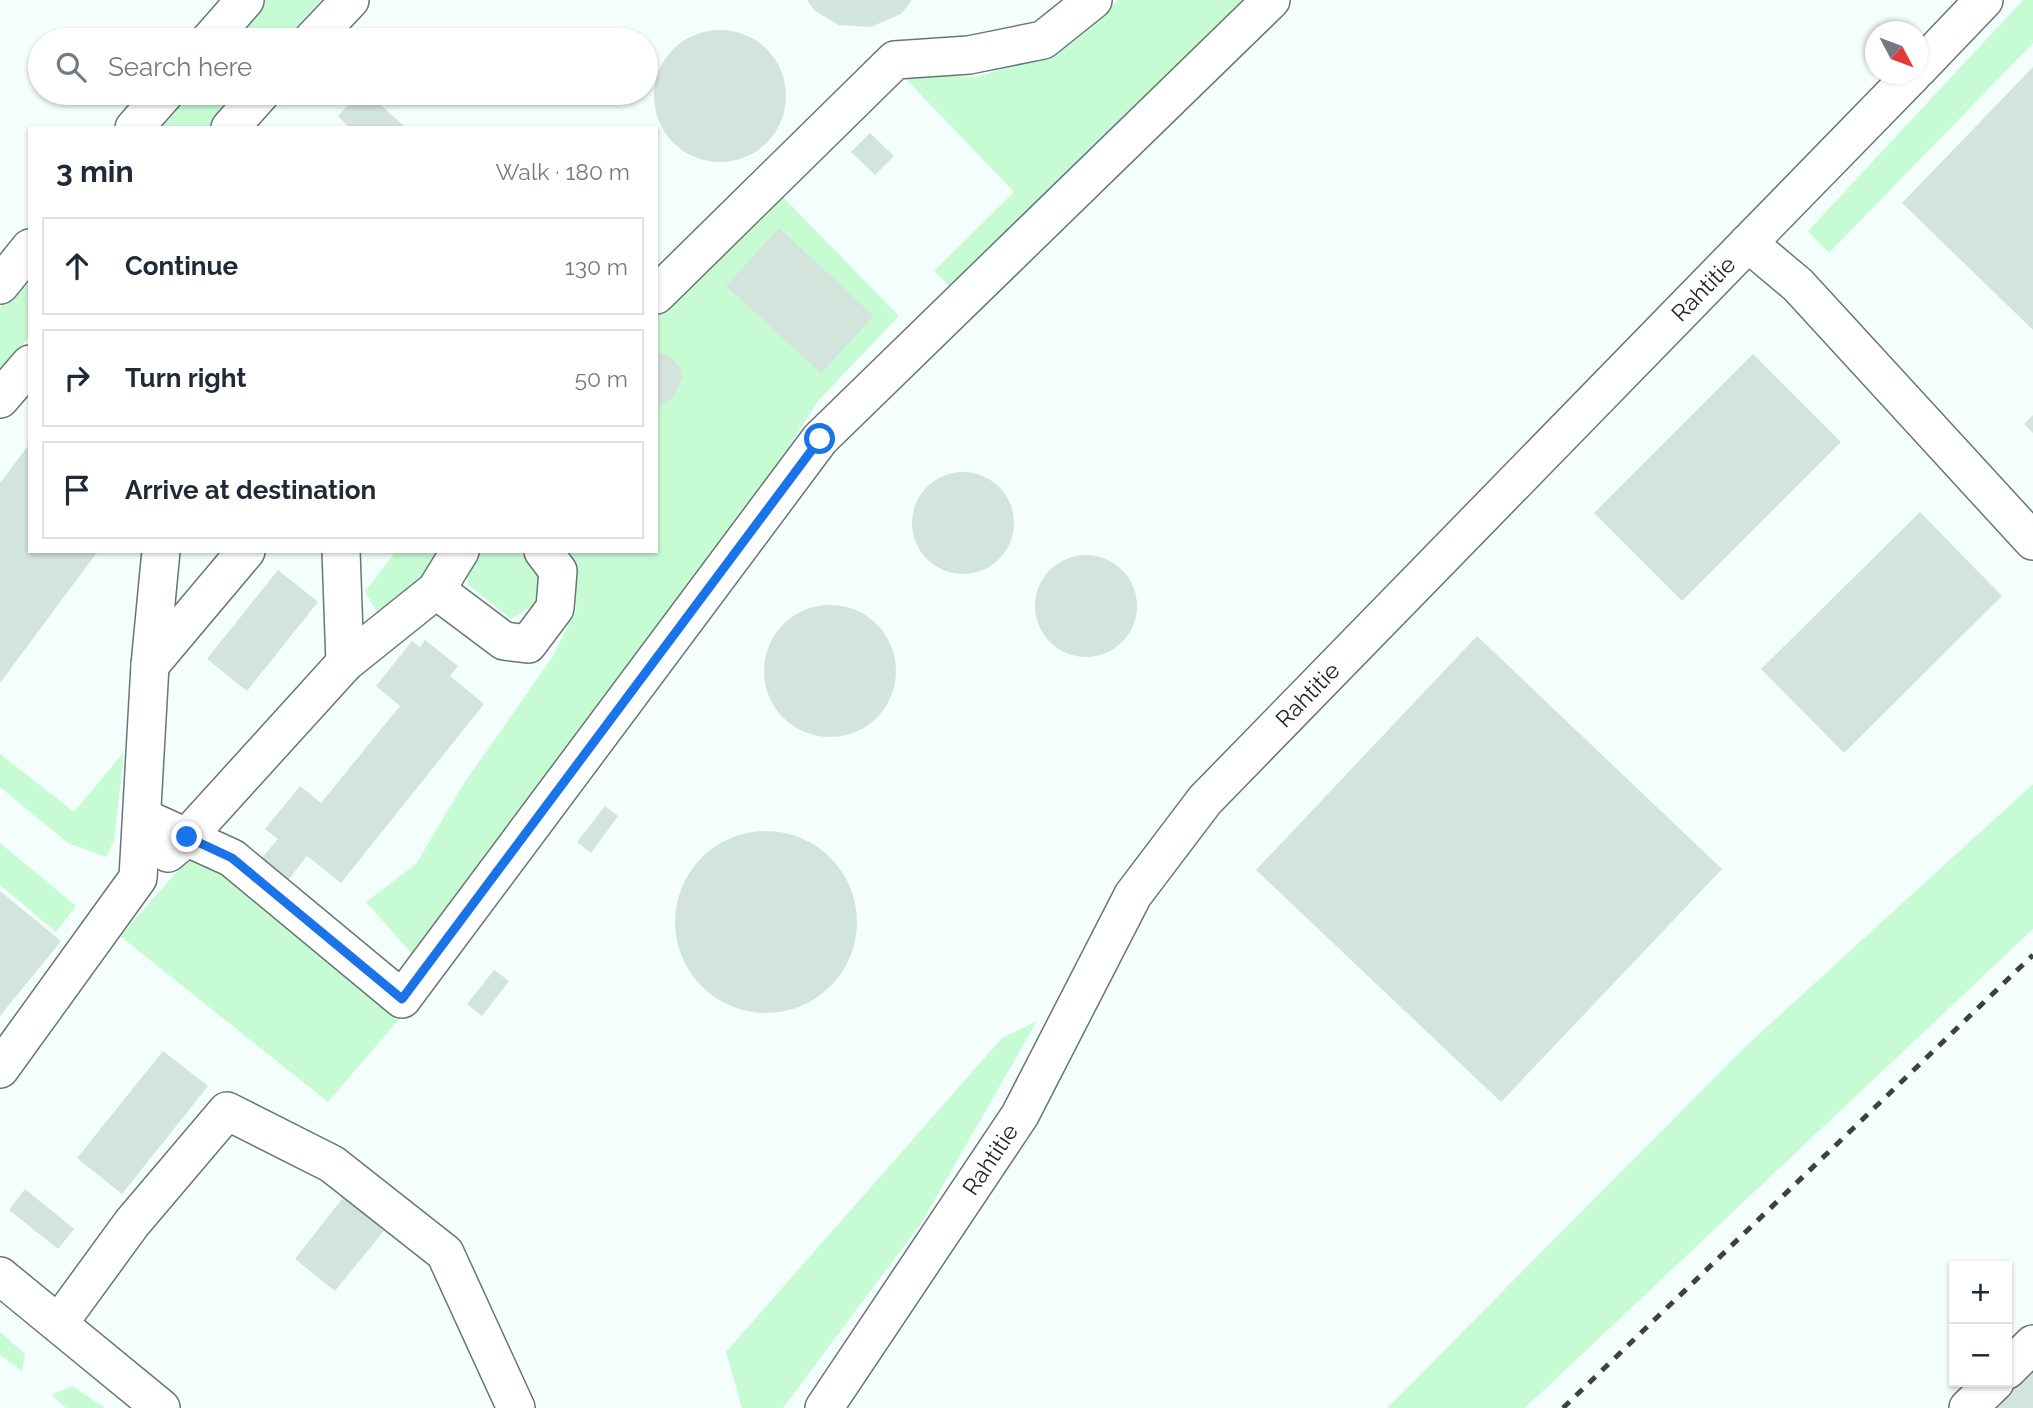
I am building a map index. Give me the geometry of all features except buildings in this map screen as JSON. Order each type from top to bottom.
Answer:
[{"type":"street","points":[[220,28],[245,0]]},
{"type":"street","points":[[323,28],[350,0]]},
{"type":"street","points":[[658,293],[895,60],[969,55],[1043,40],[1093,0]]},
{"type":"street","points":[[142,817],[232,858],[402,999],[820,439],[1271,0]]},
{"type":"street","points":[[1928,58],[1984,0]]},
{"type":"street","name":"Rahtitie","points":[[824,1408],[1020,1115],[1133,895],[1205,800],[1903,84]]},
{"type":"street","points":[[136,126],[154,105]]},
{"type":"street","points":[[232,126],[250,105]]},
{"type":"street","points":[[1748,243],[1798,285],[2033,541]]},
{"type":"street","points":[[0,285],[28,250]]},
{"type":"street","points":[[0,399],[28,366]]},
{"type":"street","points":[[138,878],[150,665],[161,553]]},
{"type":"street","points":[[150,665],[244,553]]},
{"type":"street","points":[[341,553],[345,663]]},
{"type":"street","points":[[0,1069],[138,878],[187,837],[345,663],[436,590],[459,553]]},
{"type":"street","points":[[436,590],[504,641],[528,644],[555,608],[558,571],[544,553]]},
{"type":"street","points":[[59,1322],[132,1223],[227,1111],[332,1164],[445,1253],[516,1408]]},
{"type":"street","points":[[0,1276],[161,1408]]},
{"type":"street","points":[[2012,1365],[2033,1344]]},
{"type":"street","points":[[1968,1408],[1990,1387]]},
{"type":"green space","points":[[264,0],[321,0],[295,28],[240,28]]},
{"type":"green space","points":[[1119,0],[1255,0],[957,294],[934,271],[1014,192],[901,74],[976,77],[1045,56]]},
{"type":"green space","points":[[2023,0],[2033,0],[2033,43],[1829,253],[1808,231]]},
{"type":"green space","points":[[175,105],[229,105],[211,126],[157,126]]},
{"type":"green space","points":[[781,195],[899,316],[818,401],[728,543],[416,958],[366,902],[416,864],[463,785],[553,656],[577,608],[561,553],[658,553],[658,310]]},
{"type":"green space","points":[[28,275],[28,338],[0,371],[0,308]]},
{"type":"green space","points":[[394,553],[442,553],[437,563],[383,622],[365,592]]},
{"type":"green space","points":[[477,553],[521,553],[547,577],[548,597],[511,619],[468,585],[465,564]]},
{"type":"green space","points":[[124,752],[114,841],[106,857],[68,843],[0,787],[0,754],[74,812]]},
{"type":"green space","points":[[2033,784],[2033,929],[1525,1408],[1387,1408],[1746,1046]]},
{"type":"green space","points":[[0,843],[76,906],[56,932],[0,885]]},
{"type":"green space","points":[[189,858],[217,871],[400,1018],[328,1102],[120,936]]},
{"type":"green space","points":[[1037,1021],[922,1222],[783,1408],[742,1408],[726,1352],[1002,1038]]},
{"type":"green space","points":[[0,1332],[25,1354],[22,1371],[0,1355]]},
{"type":"green space","points":[[72,1386],[105,1408],[67,1408],[51,1395]]},
{"type":"railway","points":[[1563,1408],[2033,955]]},
{"type":"route","points":[[187,837],[232,858],[402,999],[820,439]]}]
